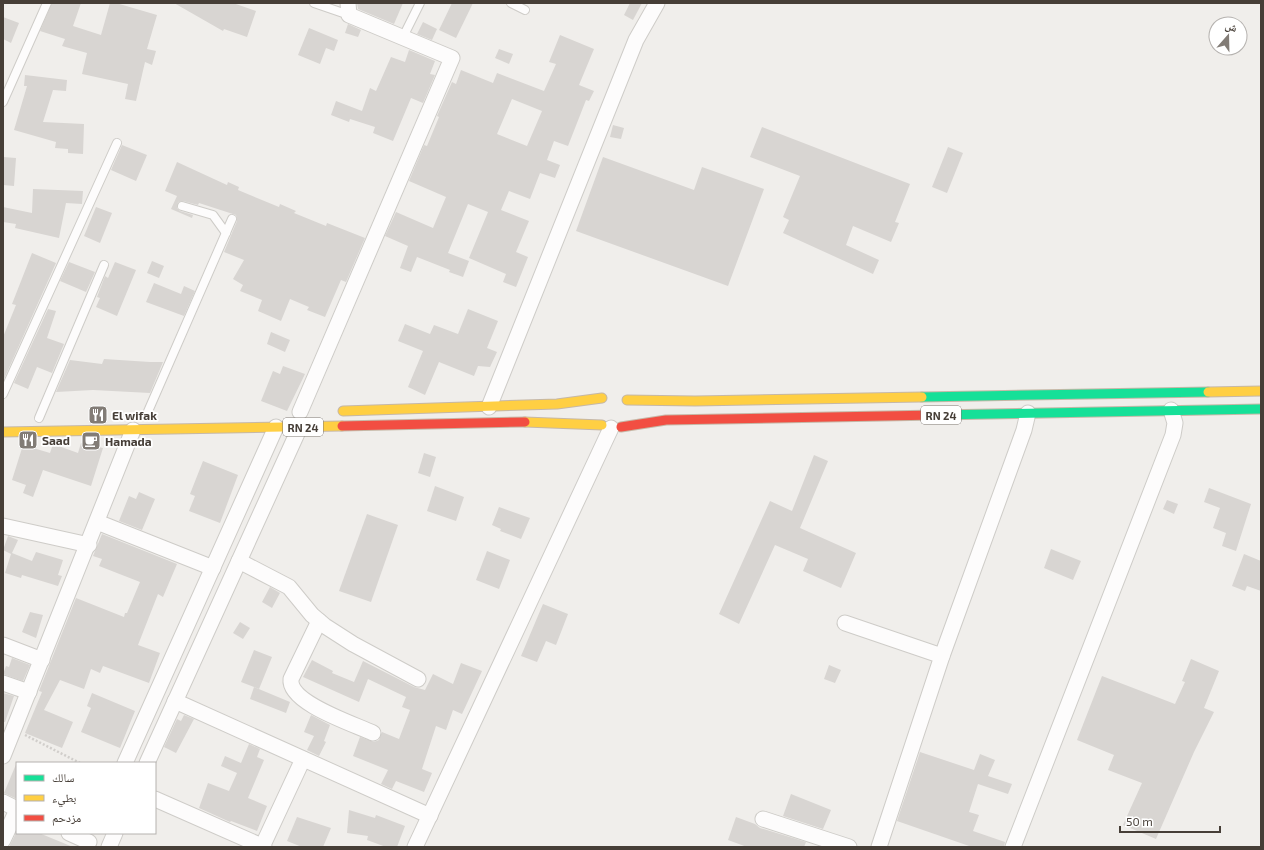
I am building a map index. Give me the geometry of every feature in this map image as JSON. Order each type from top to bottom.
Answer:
[{"type":"highway","name":"RN 24","points":[[627,400],[703,401],[1261,391]]},
{"type":"highway","points":[[615,394],[627,400],[631,412],[625,424],[611,427],[596,411],[602,398],[615,394]]},
{"type":"highway","name":"RN 24","points":[[332,411],[557,404],[602,398]]},
{"type":"highway","name":"RN 24","points":[[3,432],[143,420],[276,427],[300,416],[540,422],[611,427],[666,420],[1261,409]]},
{"type":"street","points":[[489,407],[636,40],[657,3]]},
{"type":"street","points":[[147,762],[239,561],[452,58],[348,9]]},
{"type":"street","points":[[1013,847],[1173,435],[1175,423],[1171,410]]},
{"type":"street","points":[[879,847],[942,656],[1022,437],[1028,413]]},
{"type":"street","points":[[3,756],[8,727],[29,692],[98,522],[143,420]]},
{"type":"street","points":[[124,762],[276,427]]},
{"type":"street","points":[[415,847],[611,427]]},
{"type":"street","points":[[98,522],[213,568]]},
{"type":"street","points":[[3,526],[89,545]]},
{"type":"street","points":[[239,561],[289,587],[312,615],[353,644],[418,679]]},
{"type":"street","points":[[319,621],[291,679],[290,685],[295,693],[312,705],[373,733]]},
{"type":"street","points":[[844,623],[942,656]]},
{"type":"street","points":[[3,645],[42,660]]},
{"type":"street","points":[[3,683],[29,692]]},
{"type":"street","points":[[175,701],[430,816]]},
{"type":"street","points":[[156,799],[263,847],[303,759]]},
{"type":"street","points":[[3,802],[16,808]]},
{"type":"street","points":[[3,840],[16,811]]},
{"type":"street","points":[[763,819],[849,847]]},
{"type":"street","points":[[72,834],[89,841]]},
{"type":"street","points":[[109,847],[115,834]]},
{"type":"lane","points":[[3,102],[47,3]]},
{"type":"lane","points":[[314,3],[348,9]]},
{"type":"lane","points":[[403,36],[420,3]]},
{"type":"lane","points":[[511,3],[525,10]]},
{"type":"lane","points":[[3,394],[117,143]]},
{"type":"lane","points":[[182,206],[213,216],[226,233]]},
{"type":"lane","points":[[143,420],[232,219]]},
{"type":"lane","points":[[39,418],[104,265]]},
{"type":"path","points":[[8,727],[78,762]]},
{"type":"building","points":[[52,3],[81,3],[73,26],[101,35],[110,3],[116,3],[157,15],[147,49],[156,51],[152,65],[145,62],[136,101],[125,99],[128,84],[82,74],[87,53],[62,46],[65,39],[40,31]]},
{"type":"building","points":[[174,3],[233,3],[256,11],[247,37],[224,29],[223,31]]},
{"type":"building","points":[[357,3],[403,3],[394,24],[358,9]]},
{"type":"building","points":[[452,3],[473,3],[456,38],[439,30]]},
{"type":"building","points":[[630,3],[642,3],[633,20],[624,15]]},
{"type":"building","points":[[3,17],[19,23],[11,43],[3,39]]},
{"type":"building","points":[[423,22],[437,29],[432,40],[417,34]]},
{"type":"building","points":[[348,24],[361,30],[358,37],[345,33]]},
{"type":"building","points":[[309,28],[338,40],[334,51],[326,48],[320,64],[298,55]]},
{"type":"building","points":[[560,35],[594,49],[579,85],[594,91],[589,101],[586,100],[568,146],[554,141],[547,160],[560,165],[555,178],[540,173],[530,199],[509,191],[501,210],[529,221],[516,252],[528,257],[516,287],[503,282],[506,274],[469,258],[488,212],[468,204],[448,253],[469,261],[463,277],[449,272],[450,270],[417,257],[411,272],[400,268],[408,246],[385,236],[396,212],[433,228],[446,197],[409,181],[424,145],[427,146],[439,117],[437,116],[452,82],[456,84],[461,70],[493,83],[497,73],[544,91],[556,64],[549,62]],"holes":[[[512,99],[542,111],[527,146],[497,134]]]},
{"type":"building","points":[[499,49],[513,54],[509,64],[495,58]]},
{"type":"building","points":[[409,50],[435,61],[430,74],[435,75],[423,103],[411,98],[393,141],[373,133],[375,127],[350,119],[349,122],[331,115],[336,101],[362,111],[370,88],[376,91],[391,57],[405,62]]},
{"type":"building","points":[[25,75],[67,80],[66,91],[53,90],[43,122],[84,124],[83,154],[68,153],[68,149],[55,148],[56,142],[14,130],[27,86],[24,86]]},
{"type":"building","points":[[613,125],[624,128],[621,139],[610,137]]},
{"type":"building","points":[[762,127],[910,184],[895,222],[899,223],[891,242],[853,226],[846,245],[879,260],[873,274],[783,233],[789,220],[783,217],[800,176],[750,157]]},
{"type":"building","points":[[122,145],[147,155],[136,181],[111,170]]},
{"type":"building","points":[[948,147],[963,153],[947,193],[932,187]]},
{"type":"building","points":[[3,157],[16,158],[14,186],[3,185]]},
{"type":"building","points":[[603,157],[694,190],[702,167],[764,189],[728,286],[576,231]]},
{"type":"building","points":[[177,162],[227,185],[228,182],[239,187],[238,190],[279,207],[280,204],[296,211],[294,213],[326,226],[327,223],[365,238],[346,282],[341,280],[325,317],[307,310],[309,307],[290,299],[281,321],[258,311],[262,300],[240,291],[243,285],[233,279],[244,260],[224,252],[237,221],[236,215],[199,203],[198,205],[183,201],[178,202],[177,208],[180,211],[193,215],[192,218],[171,209],[177,196],[165,191]]},
{"type":"building","points":[[33,189],[83,191],[82,204],[66,203],[59,238],[15,228],[16,224],[3,222],[3,207],[32,213]]},
{"type":"building","points":[[96,207],[112,213],[100,243],[84,236]]},
{"type":"building","points":[[32,253],[56,263],[4,379],[3,337],[16,305],[12,304]]},
{"type":"building","points":[[152,261],[164,266],[159,278],[147,273]]},
{"type":"building","points":[[69,262],[95,272],[86,292],[60,281]]},
{"type":"building","points":[[115,262],[136,270],[117,316],[96,307],[100,298],[97,297],[105,276],[108,278]]},
{"type":"building","points":[[154,283],[181,294],[184,286],[195,291],[184,316],[146,302]]},
{"type":"building","points":[[48,309],[56,311],[47,338],[64,344],[52,373],[37,367],[28,389],[14,383]]},
{"type":"building","points":[[468,309],[498,321],[487,348],[497,352],[490,367],[478,366],[474,376],[439,362],[425,395],[408,387],[423,351],[398,341],[405,324],[430,334],[434,325],[458,334]]},
{"type":"building","points":[[271,332],[290,340],[285,352],[267,344]]},
{"type":"building","points":[[104,359],[163,362],[150,393],[93,390],[56,392],[70,360],[102,364]]},
{"type":"building","points":[[283,366],[305,374],[287,411],[261,401],[273,371],[280,374]]},
{"type":"building","points":[[81,443],[103,448],[91,486],[43,470],[33,497],[23,493],[26,485],[12,480],[23,445],[50,453],[53,444],[78,453]]},
{"type":"building","points":[[424,453],[436,457],[430,477],[418,473]]},
{"type":"building","points":[[814,455],[828,461],[800,528],[856,553],[841,588],[803,571],[808,559],[775,545],[739,624],[719,614],[770,501],[792,511]]},
{"type":"building","points":[[203,461],[238,475],[220,523],[189,511],[195,496],[190,494]]},
{"type":"building","points":[[435,486],[464,497],[456,521],[427,511]]},
{"type":"building","points":[[1209,488],[1251,504],[1236,551],[1222,546],[1226,533],[1213,528],[1220,508],[1204,502]]},
{"type":"building","points":[[139,492],[155,499],[142,530],[119,521],[129,496],[136,499]]},
{"type":"building","points":[[1167,500],[1178,504],[1174,514],[1163,509]]},
{"type":"building","points":[[499,507],[530,518],[521,539],[500,531],[501,529],[492,525]]},
{"type":"building","points":[[367,514],[398,525],[371,602],[339,591]]},
{"type":"building","points":[[102,534],[177,564],[163,597],[158,594],[138,645],[160,653],[149,683],[103,666],[100,673],[91,669],[84,689],[60,680],[44,710],[73,722],[62,748],[25,733],[42,692],[39,691],[76,598],[124,617],[140,582],[99,566],[102,559],[93,556]]},
{"type":"building","points":[[8,536],[18,540],[12,553],[32,561],[36,552],[63,560],[58,575],[62,576],[58,586],[22,575],[21,578],[5,573],[11,554],[3,550]]},
{"type":"building","points":[[1051,549],[1081,561],[1073,580],[1044,568]]},
{"type":"building","points":[[487,551],[510,560],[499,589],[476,580]]},
{"type":"building","points":[[1244,554],[1261,561],[1261,591],[1247,586],[1245,591],[1232,586]]},
{"type":"building","points":[[270,587],[280,593],[272,608],[262,602]]},
{"type":"building","points":[[543,604],[568,614],[556,645],[546,641],[537,662],[521,656]]},
{"type":"building","points":[[30,612],[43,615],[36,638],[22,632]]},
{"type":"building","points":[[240,622],[250,628],[243,639],[233,633]]},
{"type":"building","points":[[254,650],[272,657],[259,689],[241,682]]},
{"type":"building","points":[[12,658],[30,665],[23,681],[3,674],[6,666],[9,667]]},
{"type":"building","points":[[1191,659],[1219,671],[1204,708],[1214,712],[1194,752],[1156,839],[1123,825],[1142,783],[1108,770],[1114,755],[1077,740],[1102,676],[1175,704],[1185,682],[1182,681]]},
{"type":"building","points":[[312,660],[333,671],[332,673],[354,682],[363,661],[414,687],[425,690],[433,674],[453,684],[461,663],[482,671],[462,714],[453,710],[446,730],[436,726],[422,769],[432,773],[424,792],[396,781],[392,789],[381,784],[388,770],[353,756],[360,737],[374,742],[379,740],[382,732],[399,739],[410,710],[402,707],[406,697],[368,679],[359,702],[303,677]]},
{"type":"building","points":[[829,665],[841,670],[835,683],[824,679]]},
{"type":"building","points":[[254,687],[290,702],[286,713],[250,699]]},
{"type":"building","points":[[3,693],[14,696],[5,722],[3,722]]},
{"type":"building","points":[[92,693],[135,711],[120,748],[81,732],[91,708],[87,706]]},
{"type":"building","points":[[184,715],[194,719],[176,753],[164,747],[177,719],[181,721]]},
{"type":"building","points":[[311,715],[330,725],[324,741],[326,742],[319,756],[307,750],[314,736],[304,732]]},
{"type":"building","points":[[249,744],[260,749],[257,757],[264,760],[248,798],[267,806],[257,831],[231,821],[230,822],[199,808],[208,783],[229,791],[237,773],[221,766],[225,756],[241,763]]},
{"type":"building","points":[[920,752],[974,770],[980,754],[995,760],[988,776],[1012,784],[1008,794],[978,784],[969,812],[979,815],[973,831],[1005,842],[1004,847],[972,847],[897,821]]},
{"type":"building","points":[[16,764],[16,799],[4,793]]},
{"type":"building","points":[[791,794],[831,810],[823,829],[783,816]]},
{"type":"building","points":[[349,810],[375,818],[376,815],[405,826],[397,847],[386,847],[367,840],[368,836],[347,833]]},
{"type":"building","points":[[297,817],[331,828],[323,847],[302,847],[287,841]]},
{"type":"building","points":[[736,817],[755,824],[760,828],[806,842],[804,847],[747,847],[728,840]]},
{"type":"building","points":[[16,833],[41,834],[73,847],[9,847]]},
{"type":"traffic: fast","points":[[922,397],[1208,392]]},
{"type":"traffic: fast","points":[[937,415],[1261,409]]},
{"type":"traffic: slow","points":[[1208,392],[1261,391]]},
{"type":"traffic: slow","points":[[627,400],[695,401],[922,397]]},
{"type":"traffic: slow","points":[[343,411],[557,404],[602,398]]},
{"type":"traffic: slow","points":[[525,422],[602,425]]},
{"type":"traffic: slow","points":[[3,432],[342,426]]},
{"type":"traffic: jam","points":[[621,427],[666,420],[937,415]]},
{"type":"traffic: jam","points":[[342,426],[525,422]]},
{"type":"place","name":"El wifak","points":[[98,415]]},
{"type":"place","name":"Saad","points":[[28,440]]},
{"type":"place","name":"Hamada","points":[[91,441]]}]
